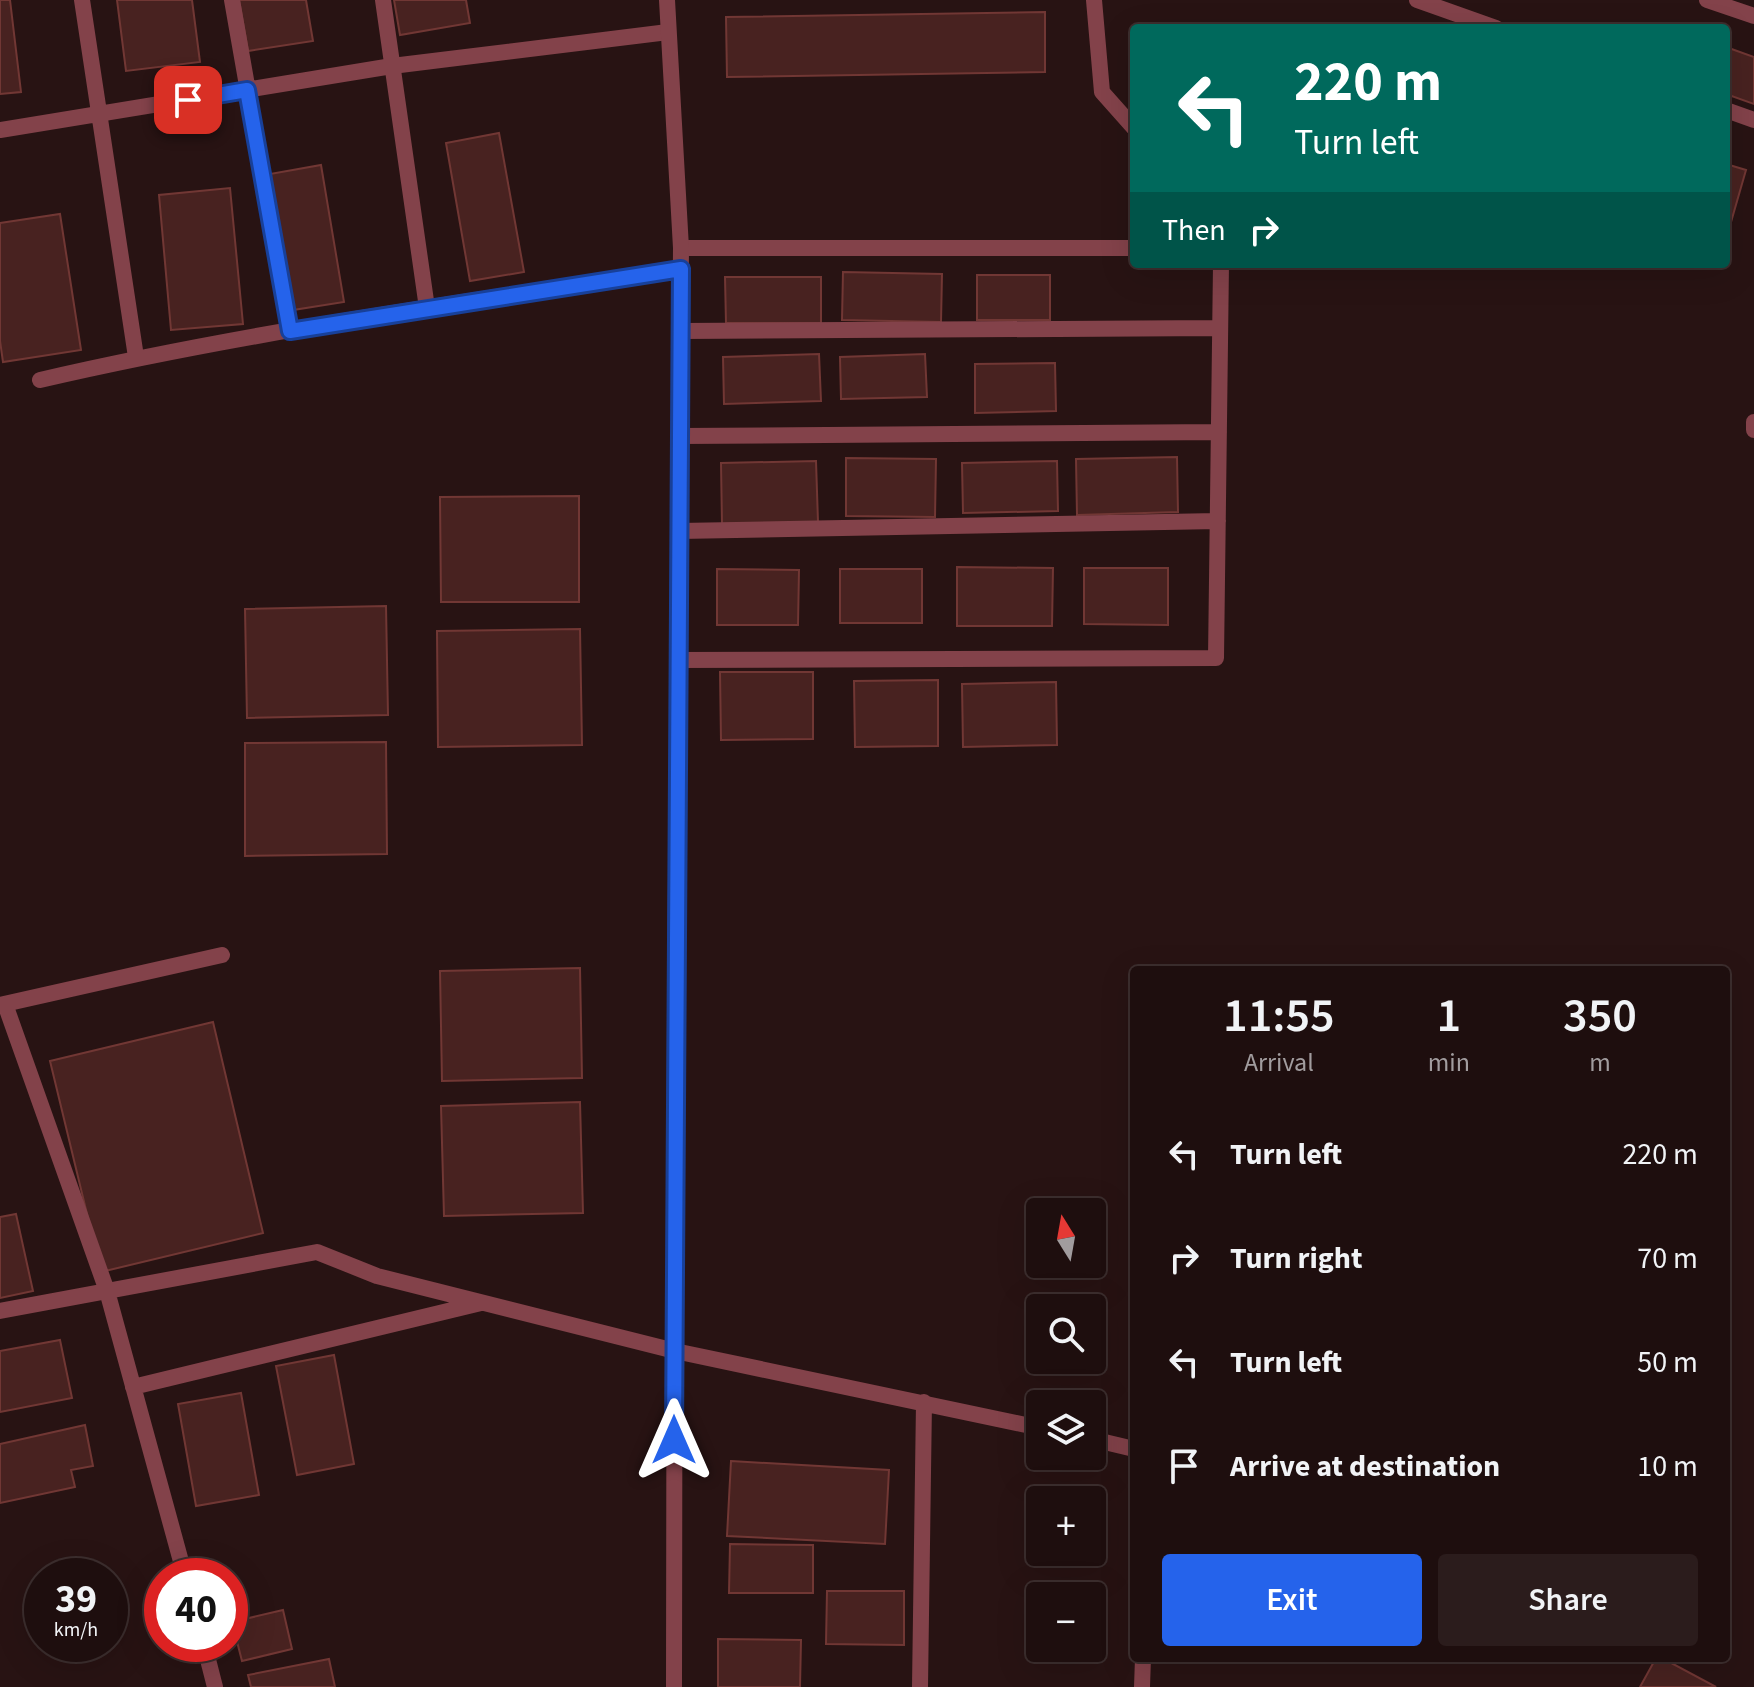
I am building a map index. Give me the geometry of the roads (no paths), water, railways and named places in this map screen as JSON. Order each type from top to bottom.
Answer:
[{"type":"street","points":[[82,0],[136,357]]},
{"type":"street","points":[[232,0],[290,331]]},
{"type":"street","points":[[383,0],[427,308]]},
{"type":"street","points":[[667,0],[681,248],[674,1687]]},
{"type":"street","points":[[1094,0],[1102,92],[1130,124]]},
{"type":"street","points":[[1417,0],[1485,24]]},
{"type":"street","points":[[1707,0],[1754,16]]},
{"type":"street","points":[[0,130],[392,66],[668,32]]},
{"type":"street","points":[[1730,111],[1754,120]]},
{"type":"street","points":[[681,248],[1130,248]]},
{"type":"street","points":[[678,660],[1216,658],[1221,268]]},
{"type":"street","points":[[40,380],[136,357],[681,269]]},
{"type":"street","points":[[681,331],[1220,328]]},
{"type":"street","points":[[1754,422],[1754,430]]},
{"type":"street","points":[[680,436],[1219,432]]},
{"type":"street","points":[[679,531],[1218,521]]},
{"type":"street","points":[[180,1558],[107,1291],[2,1004],[222,955]]},
{"type":"street","points":[[0,1311],[317,1252],[377,1276],[675,1351],[1026,1425]]},
{"type":"street","points":[[133,1387],[484,1303]]},
{"type":"street","points":[[920,1687],[924,1402]]},
{"type":"street","points":[[1106,1442],[1130,1448]]},
{"type":"street","points":[[209,1662],[215,1687]]},
{"type":"street","points":[[1142,1687],[1143,1662]]}]
